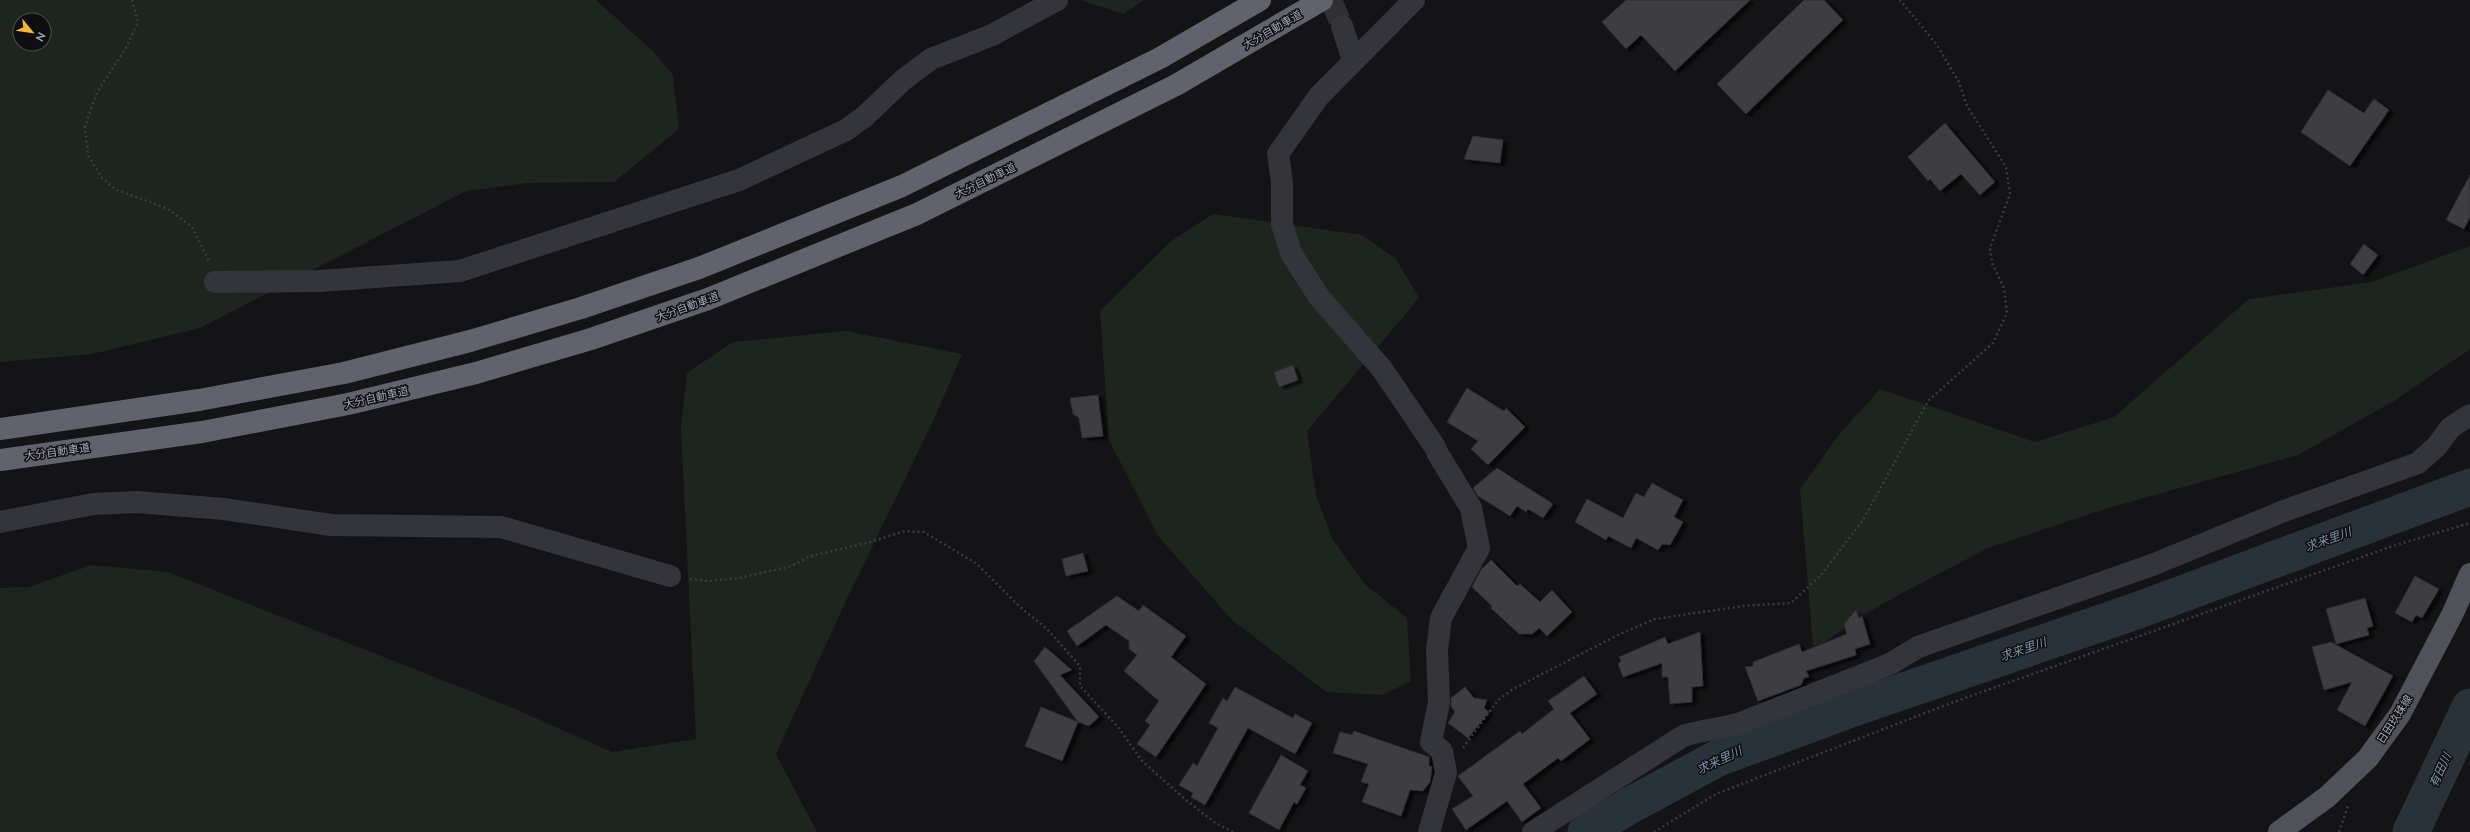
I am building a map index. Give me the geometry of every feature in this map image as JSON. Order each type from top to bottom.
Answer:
[{"type":"highway","points":[[0,429],[199,400],[344,373],[470,341],[596,303],[699,268],[902,186],[1160,58],[1260,0]]},
{"type":"highway","name":"大分自動車道","points":[[0,460],[202,432],[348,404],[490,369],[592,339],[708,299],[917,214],[1176,85],[1322,0]]},
{"type":"main road","name":"日田玖珠線","points":[[2279,832],[2327,797],[2368,758],[2400,714],[2453,613],[2470,574]]},
{"type":"street","points":[[215,282],[319,281],[460,271],[740,180],[846,130],[864,117],[903,80],[931,59],[992,35],[1057,0]]},
{"type":"street","points":[[1414,0],[1319,96],[1278,154],[1282,182],[1282,224],[1291,253],[1319,297],[1382,369],[1435,447],[1471,508],[1479,548],[1441,618],[1437,650],[1439,702],[1431,742],[1442,752],[1446,773],[1429,832]]},
{"type":"street","points":[[1342,26],[1353,60]]},
{"type":"street","points":[[1533,832],[1683,736],[1703,729],[1722,728],[1738,724],[1890,664],[1918,647],[2152,565],[2284,511],[2418,463],[2437,446],[2450,428],[2470,415]]},
{"type":"street","points":[[0,522],[93,504],[137,502],[224,509],[331,525],[501,527],[670,576]]},
{"type":"path","points":[[132,0],[138,22],[126,48],[97,92],[85,126],[88,154],[102,178],[116,189],[168,210],[192,227],[213,267],[215,282]]},
{"type":"path","points":[[1446,773],[1498,700],[1513,689],[1618,635],[1655,619],[1743,606],[1791,603],[1821,575],[1863,520],[1928,401],[1993,343],[2007,313],[2004,288],[1992,263],[1990,248],[2010,194],[2006,167],[1967,106],[1959,82],[1937,45],[1900,0]]},
{"type":"path","points":[[1654,832],[1716,794],[1951,703],[2385,549],[2470,523]]},
{"type":"path","points":[[670,576],[708,581],[739,578],[792,566],[808,557],[870,542],[905,531],[924,532],[977,564],[1019,606],[1047,629],[1080,666],[1080,686],[1119,728],[1142,761],[1186,800],[1214,822],[1233,832]]},
{"type":"shaded area","points":[[0,0],[596,0],[653,51],[673,75],[679,129],[614,182],[528,183],[466,191],[200,328],[92,354],[0,362]]},
{"type":"shaded area","points":[[1080,0],[1144,0],[1124,14]]},
{"type":"shaded area","points":[[1213,214],[1362,235],[1396,259],[1419,298],[1307,431],[1316,496],[1333,540],[1365,584],[1407,618],[1411,681],[1383,695],[1326,692],[1232,620],[1158,536],[1109,440],[1100,311],[1171,241]]},
{"type":"shaded area","points":[[2470,246],[2470,349],[2394,401],[2298,455],[2105,509],[1988,548],[1862,616],[1822,644],[1813,645],[1800,489],[1837,437],[1880,389],[2035,442],[2114,417],[2249,299],[2372,282]]},
{"type":"shaded area","points":[[846,331],[962,354],[935,417],[845,603],[776,754],[817,832],[0,832],[0,588],[28,587],[92,565],[168,572],[513,708],[612,752],[696,739],[681,428],[687,373],[733,342]]},
{"type":"building","points":[[1626,0],[1750,0],[1675,71],[1641,35],[1626,49],[1602,22]]},
{"type":"building","points":[[1804,0],[1824,0],[1843,20],[1746,114],[1717,84]]},
{"type":"building","points":[[2328,90],[2364,113],[2374,99],[2389,110],[2350,166],[2301,132]]},
{"type":"building","points":[[1945,123],[1995,182],[1980,195],[1961,174],[1940,191],[1930,179],[1928,181],[1908,157]]},
{"type":"building","points":[[1473,136],[1503,140],[1500,163],[1464,159]]},
{"type":"building","points":[[2470,175],[2470,217],[2464,229],[2446,220]]},
{"type":"building","points":[[2364,244],[2378,255],[2363,275],[2350,264]]},
{"type":"building","points":[[1293,365],[1298,380],[1279,387],[1274,372]]},
{"type":"building","points":[[1467,388],[1504,411],[1506,408],[1525,427],[1488,465],[1471,449],[1478,441],[1447,422]]},
{"type":"building","points":[[1098,395],[1103,436],[1082,438],[1079,418],[1073,414],[1070,398]]},
{"type":"building","points":[[1497,468],[1553,504],[1543,518],[1528,509],[1526,512],[1517,506],[1510,516],[1478,496],[1473,488]]},
{"type":"building","points":[[1652,483],[1683,500],[1674,517],[1683,522],[1670,545],[1662,544],[1658,550],[1636,538],[1631,548],[1608,536],[1606,540],[1575,522],[1587,499],[1623,518],[1636,493],[1644,497]]},
{"type":"building","points":[[1083,553],[1088,571],[1066,576],[1062,559]]},
{"type":"building","points":[[1491,560],[1517,586],[1520,584],[1540,602],[1552,590],[1572,612],[1547,636],[1539,628],[1532,634],[1519,634],[1491,608],[1492,606],[1472,587],[1481,570]]},
{"type":"building","points":[[2415,576],[2439,589],[2422,618],[2416,615],[2412,622],[2395,613]]},
{"type":"building","points":[[1117,596],[1139,611],[1143,605],[1186,636],[1171,657],[1206,684],[1156,757],[1137,744],[1150,725],[1145,721],[1159,701],[1124,671],[1137,655],[1129,649],[1129,641],[1106,625],[1077,646],[1067,631]]},
{"type":"building","points":[[2365,598],[2373,626],[2367,628],[2369,635],[2336,644],[2326,609]]},
{"type":"building","points":[[1856,610],[1859,618],[1862,616],[1870,644],[1855,649],[1856,655],[1806,671],[1809,677],[1804,678],[1801,685],[1758,701],[1745,667],[1753,666],[1753,662],[1799,644],[1802,652],[1847,634],[1844,624]]},
{"type":"building","points":[[1700,632],[1703,686],[1692,687],[1692,702],[1670,704],[1668,677],[1662,677],[1662,663],[1623,677],[1618,664],[1621,661],[1619,657],[1665,637],[1668,644]]},
{"type":"building","points":[[2331,642],[2393,676],[2365,726],[2337,710],[2352,682],[2324,690],[2312,647]]},
{"type":"building","points":[[1045,647],[1072,670],[1060,675],[1099,717],[1089,726],[1078,722],[1034,661]]},
{"type":"building","points":[[1584,676],[1597,694],[1570,713],[1590,739],[1561,761],[1558,758],[1523,784],[1541,808],[1522,822],[1507,801],[1466,830],[1452,809],[1473,796],[1458,776],[1520,731],[1522,734],[1554,709],[1548,701]]},
{"type":"building","points":[[1235,687],[1293,718],[1295,714],[1312,723],[1295,754],[1248,728],[1205,805],[1191,797],[1193,793],[1179,785],[1193,763],[1197,766],[1218,728],[1209,723],[1223,698],[1227,701]]},
{"type":"building","points":[[1465,687],[1474,698],[1487,700],[1484,708],[1489,712],[1468,738],[1448,723],[1455,712],[1451,706],[1451,698]]},
{"type":"building","points":[[1041,707],[1078,722],[1062,761],[1025,746]]},
{"type":"building","points":[[1354,731],[1429,757],[1429,766],[1432,767],[1430,782],[1423,791],[1410,790],[1401,816],[1362,802],[1369,784],[1361,782],[1368,764],[1333,753],[1340,732],[1352,735]]},
{"type":"building","points":[[1281,755],[1308,771],[1300,785],[1306,788],[1297,804],[1294,802],[1279,830],[1249,813]]},
{"type":"waterway","name":"求来里川","points":[[1586,832],[1629,806],[1718,758],[1854,708],[2136,611],[2470,487]]},
{"type":"waterway","name":"有田川","points":[[2411,832],[2470,707]]},
{"type":"tunnel","points":[[1331,0],[1342,26]]}]
